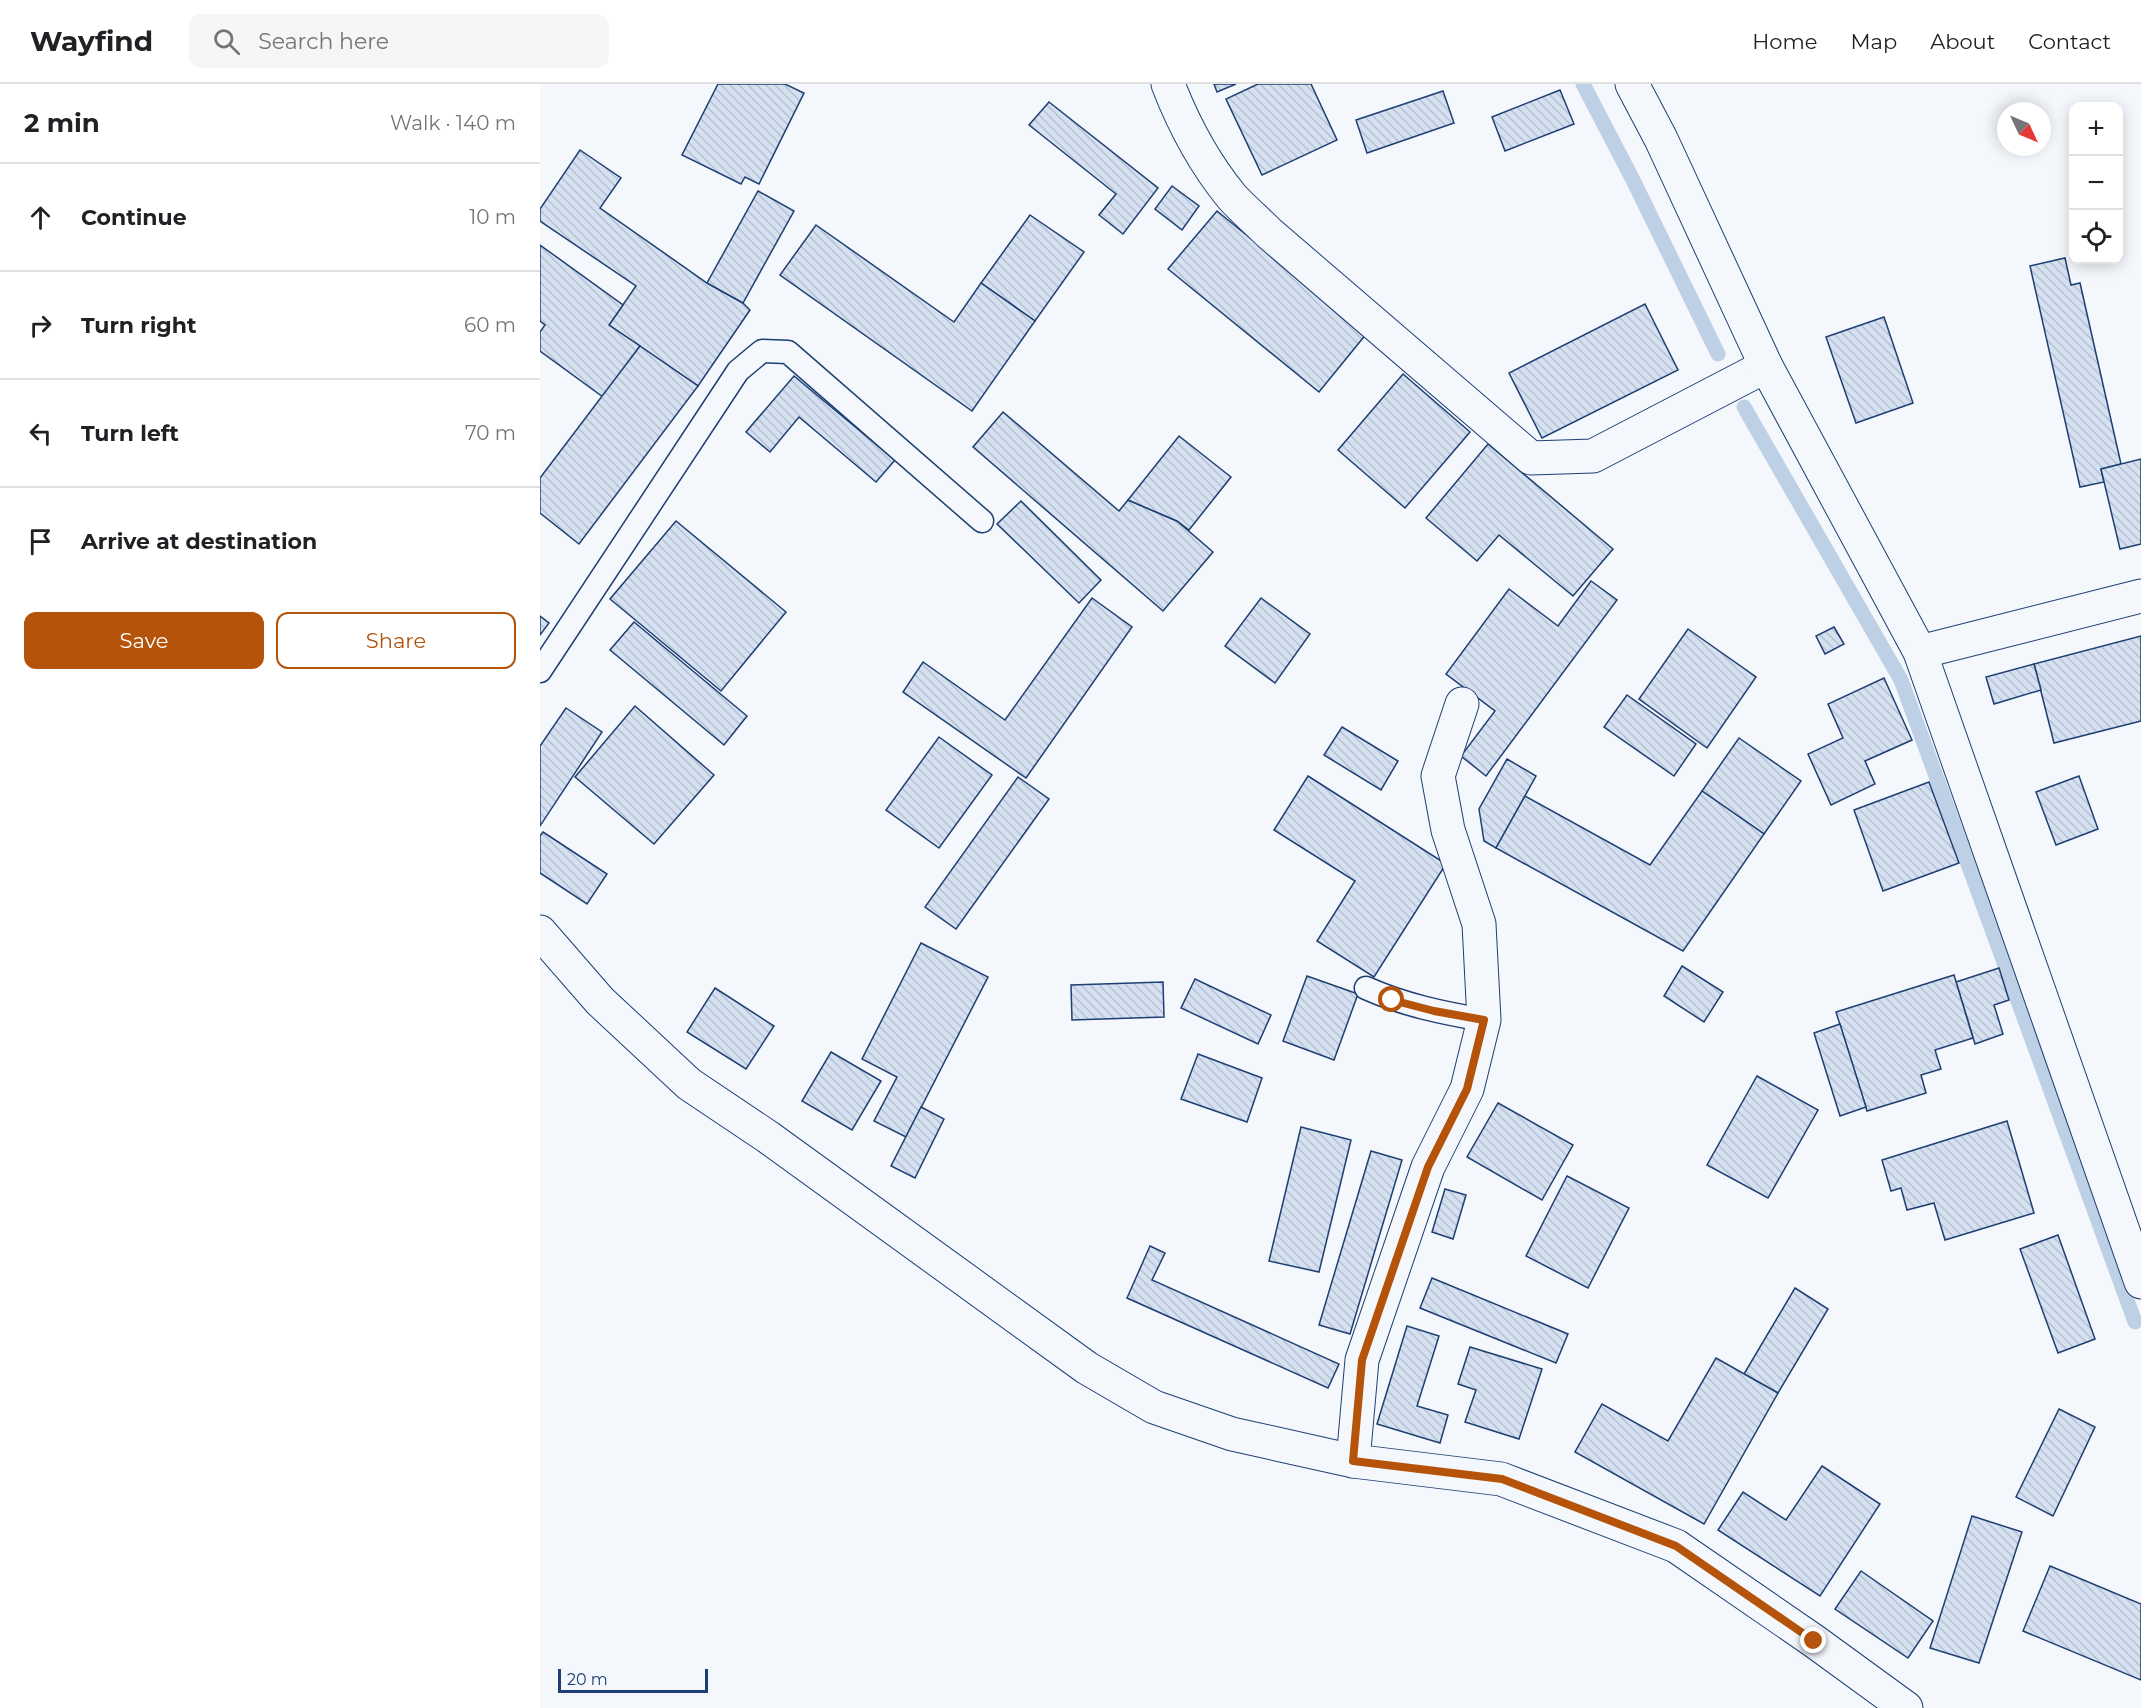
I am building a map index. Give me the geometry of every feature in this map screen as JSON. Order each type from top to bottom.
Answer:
[{"type":"street","points":[[1168,84],[1178,109],[1208,162],[1233,197],[1269,232],[1531,458],[1593,456],[1766,366]]},
{"type":"street","points":[[1632,84],[1661,139],[1766,366],[1920,652],[2141,1282]]},
{"type":"street","points":[[1920,652],[2141,596]]},
{"type":"street","points":[[1353,1461],[1362,1360],[1428,1167],[1467,1089],[1484,1020],[1479,924],[1448,830],[1438,776],[1462,704]]},
{"type":"street","points":[[540,932],[600,1001],[690,1084],[768,1137],[1087,1368],[1154,1407],[1232,1434],[1353,1461],[1502,1479],[1676,1546],[1906,1708]]},
{"type":"lane","points":[[540,671],[738,371],[762,351],[788,352],[982,520]]},
{"type":"lane","points":[[1366,988],[1392,1000],[1423,1009],[1484,1020]]},
{"type":"building","points":[[718,84],[785,84],[804,93],[759,184],[745,177],[741,184],[682,155]]},
{"type":"building","points":[[1214,84],[1236,84],[1217,92]]},
{"type":"building","points":[[1258,84],[1311,84],[1337,140],[1262,175],[1226,99]]},
{"type":"building","points":[[1560,90],[1574,124],[1505,151],[1492,117]]},
{"type":"building","points":[[1443,91],[1454,123],[1367,153],[1356,120]]},
{"type":"building","points":[[1049,102],[1158,188],[1123,234],[1099,215],[1116,194],[1029,125]]},
{"type":"building","points":[[580,150],[621,178],[600,208],[707,283],[743,303],[750,310],[698,386],[609,325],[636,286],[540,221],[540,209]]},
{"type":"building","points":[[1172,186],[1199,206],[1182,230],[1155,209]]},
{"type":"building","points":[[758,191],[794,211],[743,303],[707,283]]},
{"type":"building","points":[[1217,211],[1367,333],[1319,392],[1168,269]]},
{"type":"building","points":[[1030,215],[1084,252],[1035,321],[981,283]]},
{"type":"building","points":[[816,225],[954,322],[981,283],[1035,321],[972,411],[780,275]]},
{"type":"building","points":[[540,245],[623,305],[609,325],[640,346],[603,397],[540,351],[540,332],[545,325],[540,321]]},
{"type":"building","points":[[2065,258],[2071,285],[2080,283],[2121,464],[2101,469],[2104,482],[2080,487],[2030,266]]},
{"type":"building","points":[[1645,304],[1678,370],[1542,438],[1509,373]]},
{"type":"building","points":[[1884,317],[1913,403],[1856,423],[1826,337]]},
{"type":"building","points":[[640,346],[698,386],[579,544],[540,513],[540,478]]},
{"type":"building","points":[[1403,374],[1470,432],[1405,508],[1338,450]]},
{"type":"building","points":[[794,376],[895,460],[876,482],[799,417],[770,452],[746,432]]},
{"type":"building","points":[[1003,412],[1119,511],[1128,500],[1177,521],[1213,552],[1163,611],[973,447]]},
{"type":"building","points":[[1179,436],[1231,477],[1189,530],[1177,521],[1128,500]]},
{"type":"building","points":[[1488,444],[1613,549],[1573,596],[1499,535],[1477,561],[1426,518]]},
{"type":"building","points":[[2141,459],[2141,544],[2120,549],[2101,469]]},
{"type":"building","points":[[1021,501],[1101,580],[1079,603],[997,524]]},
{"type":"building","points":[[676,521],[786,612],[721,691],[610,599]]},
{"type":"building","points":[[1591,581],[1617,600],[1486,776],[1461,756],[1495,711],[1446,674],[1509,589],[1558,626]]},
{"type":"building","points":[[1092,598],[1132,627],[1026,778],[903,692],[923,662],[1005,720]]},
{"type":"building","points":[[1261,598],[1310,634],[1275,683],[1225,646]]},
{"type":"building","points":[[540,616],[549,623],[540,635]]},
{"type":"building","points":[[634,622],[747,716],[724,745],[610,650]]},
{"type":"building","points":[[1834,627],[1844,644],[1825,654],[1816,636]]},
{"type":"building","points":[[1688,629],[1756,677],[1707,748],[1639,699]]},
{"type":"building","points":[[2141,636],[2141,721],[2054,743],[2034,664]]},
{"type":"building","points":[[2034,664],[2041,690],[1994,704],[1986,677]]},
{"type":"building","points":[[1884,678],[1912,740],[1865,761],[1875,784],[1831,805],[1808,754],[1843,738],[1828,704]]},
{"type":"building","points":[[1627,695],[1696,744],[1674,776],[1604,727]]},
{"type":"building","points":[[635,706],[714,775],[654,844],[575,777]]},
{"type":"building","points":[[566,708],[602,732],[540,826],[540,746]]},
{"type":"building","points":[[1342,727],[1398,761],[1381,790],[1324,755]]},
{"type":"building","points":[[939,737],[992,775],[939,848],[886,810]]},
{"type":"building","points":[[1739,738],[1801,781],[1764,834],[1702,791]]},
{"type":"building","points":[[1507,759],[1536,776],[1496,848],[1484,841],[1479,809]]},
{"type":"building","points":[[1308,776],[1446,864],[1374,977],[1317,941],[1355,881],[1274,830]]},
{"type":"building","points":[[2079,776],[2098,829],[2056,845],[2036,792]]},
{"type":"building","points":[[1018,777],[1049,799],[956,929],[925,907]]},
{"type":"building","points":[[1929,782],[1959,863],[1883,891],[1854,810]]},
{"type":"building","points":[[1702,791],[1764,834],[1683,951],[1496,848],[1525,796],[1650,865]]},
{"type":"building","points":[[543,832],[607,874],[587,904],[540,873],[540,836]]},
{"type":"building","points":[[921,943],[988,977],[906,1137],[874,1121],[897,1077],[862,1059]]},
{"type":"building","points":[[1682,966],[1723,992],[1704,1022],[1664,996]]},
{"type":"building","points":[[1999,968],[2009,1000],[1994,1005],[2003,1034],[1975,1044],[1956,982]]},
{"type":"building","points":[[1954,975],[1973,1038],[1935,1050],[1941,1069],[1921,1075],[1926,1093],[1867,1111],[1836,1012]]},
{"type":"building","points":[[1307,976],[1358,994],[1334,1060],[1283,1041]]},
{"type":"building","points":[[1195,979],[1271,1015],[1258,1044],[1181,1008]]},
{"type":"building","points":[[1163,982],[1164,1017],[1072,1020],[1071,985]]},
{"type":"building","points":[[715,988],[774,1026],[746,1069],[687,1032]]},
{"type":"building","points":[[1840,1024],[1866,1107],[1840,1116],[1814,1033]]},
{"type":"building","points":[[831,1052],[881,1081],[852,1130],[802,1101]]},
{"type":"building","points":[[1198,1054],[1262,1078],[1247,1122],[1181,1099]]},
{"type":"building","points":[[1757,1076],[1818,1110],[1768,1198],[1707,1165]]},
{"type":"building","points":[[1498,1103],[1573,1145],[1542,1200],[1467,1157]]},
{"type":"building","points":[[921,1107],[944,1119],[915,1178],[891,1166]]},
{"type":"building","points":[[2007,1121],[2034,1213],[1945,1240],[1934,1203],[1907,1210],[1901,1188],[1891,1191],[1882,1160]]},
{"type":"building","points":[[1301,1127],[1351,1140],[1319,1272],[1269,1261]]},
{"type":"building","points":[[1371,1151],[1402,1160],[1350,1334],[1319,1325]]},
{"type":"building","points":[[1567,1176],[1629,1208],[1588,1288],[1526,1256]]},
{"type":"building","points":[[1445,1189],[1466,1195],[1453,1239],[1432,1232]]},
{"type":"building","points":[[2058,1235],[2095,1339],[2058,1353],[2020,1249]]},
{"type":"building","points":[[1150,1246],[1165,1253],[1152,1280],[1339,1364],[1328,1388],[1127,1298]]},
{"type":"building","points":[[1432,1278],[1568,1334],[1556,1363],[1420,1308]]},
{"type":"building","points":[[1795,1288],[1828,1309],[1778,1393],[1744,1374]]},
{"type":"building","points":[[1407,1326],[1439,1336],[1417,1406],[1448,1415],[1440,1443],[1377,1424]]},
{"type":"building","points":[[1470,1347],[1542,1369],[1519,1439],[1465,1422],[1476,1390],[1458,1384]]},
{"type":"building","points":[[1716,1358],[1778,1393],[1704,1524],[1575,1452],[1602,1404],[1668,1441]]},
{"type":"building","points":[[2059,1409],[2095,1427],[2053,1516],[2016,1497]]},
{"type":"building","points":[[1822,1466],[1880,1504],[1820,1596],[1718,1530],[1743,1492],[1786,1520]]},
{"type":"building","points":[[1972,1516],[2022,1532],[1979,1663],[1930,1648]]},
{"type":"building","points":[[2050,1566],[2141,1604],[2141,1680],[2023,1631]]},
{"type":"building","points":[[1861,1571],[1933,1621],[1908,1658],[1835,1609]]},
{"type":"waterway","points":[[1583,84],[1718,354]]},
{"type":"waterway","points":[[1744,407],[1901,680],[2135,1322]]},
{"type":"route","points":[[1392,1000],[1434,1011],[1484,1020],[1467,1089],[1428,1167],[1362,1360],[1353,1461],[1502,1479],[1676,1546],[1814,1641]]}]
